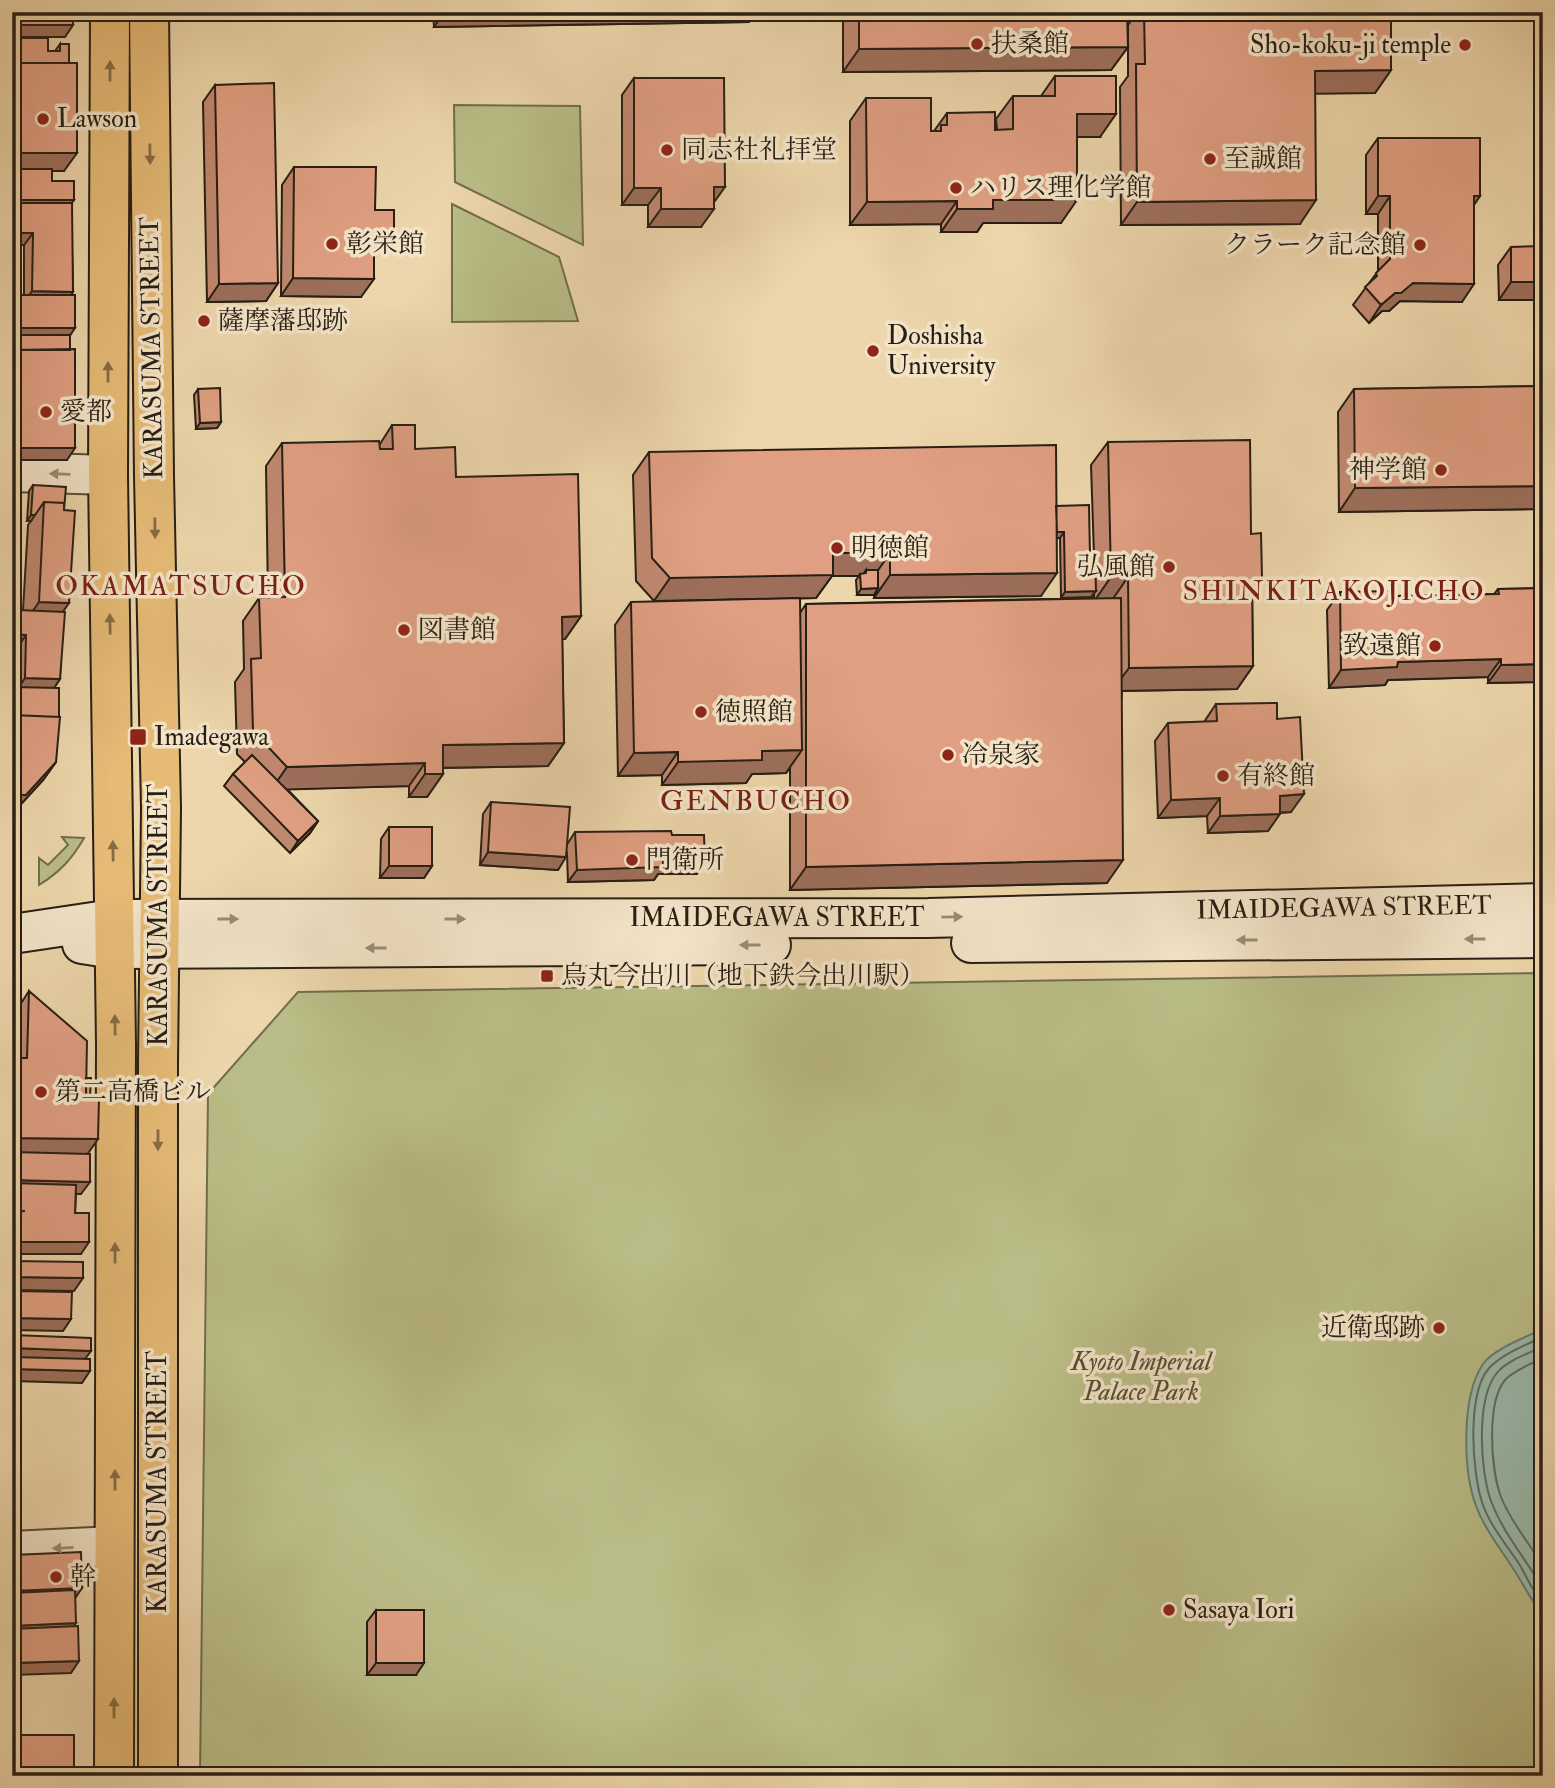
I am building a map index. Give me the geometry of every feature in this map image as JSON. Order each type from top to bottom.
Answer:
[{"type":"highway","name":"KARASUMA STREET","points":[[110,12],[108,475],[114,934],[114,1776]]},
{"type":"highway","name":"KARASUMA STREET","points":[[149,12],[153,476],[161,808],[158,1776]]},
{"type":"main road","points":[[12,472],[108,475]]},
{"type":"main road","name":"IMAIDEGAWA STREET","points":[[160,934],[1543,904]]},
{"type":"main road","name":"IMAIDEGAWA STREET","points":[[12,934],[1543,938]]},
{"type":"main road","points":[[12,1551],[114,1545]]},
{"type":"green space","points":[[454,105],[580,106],[583,245],[455,182]]},
{"type":"green space","points":[[452,204],[559,257],[578,321],[452,322]]},
{"type":"green space","points":[[62,837],[84,838],[65,864],[39,885],[39,858],[48,865],[68,845]]},
{"type":"green space","name":"Kyoto Imperial Palace Park","points":[[1543,973],[1543,1776],[200,1776],[208,1094],[298,992]]},
{"type":"water","points":[[1543,1329],[1543,1615],[1476,1506],[1469,1474],[1466,1434],[1471,1395],[1483,1364],[1502,1348]]},
{"type":"building","points":[[12,12],[73,12],[73,25],[12,25]]},
{"type":"building","points":[[859,12],[1127,12],[1128,47],[859,49]]},
{"type":"building","name":"至誠館","points":[[1144,12],[1391,12],[1391,70],[1315,71],[1316,200],[1137,202],[1136,64],[1145,64]]},
{"type":"building","points":[[12,37],[16,37],[16,63],[12,63]]},
{"type":"building","points":[[18,38],[48,38],[48,51],[60,51],[60,44],[69,44],[69,63],[18,63]]},
{"type":"building","points":[[12,63],[77,63],[77,153],[12,153]]},
{"type":"building","name":"ハリス理化学館","points":[[1055,76],[1116,76],[1116,114],[1077,114],[1077,200],[993,200],[993,209],[957,209],[957,201],[867,202],[866,98],[931,98],[931,131],[941,131],[941,125],[947,125],[947,113],[995,112],[995,130],[1013,129],[1013,96],[1055,96]]},
{"type":"building","name":"同志社礼拝堂","points":[[634,78],[724,78],[725,187],[714,187],[714,209],[661,209],[661,188],[634,188]]},
{"type":"building","points":[[274,83],[278,283],[219,284],[215,85]]},
{"type":"building","name":"クラーク記念館","points":[[1378,138],[1480,138],[1480,196],[1474,196],[1474,284],[1413,283],[1381,305],[1365,287],[1390,259],[1390,196],[1378,196]]},
{"type":"building","name":"彰栄館","points":[[294,167],[376,167],[375,210],[394,210],[394,232],[374,232],[374,279],[293,278]]},
{"type":"building","points":[[12,169],[52,169],[52,181],[74,181],[74,200],[12,200]]},
{"type":"building","points":[[12,203],[72,203],[73,292],[32,291],[33,233],[12,233]]},
{"type":"building","points":[[1543,246],[1543,282],[1511,282],[1511,247]]},
{"type":"building","points":[[18,295],[75,295],[75,328],[12,328],[12,303],[18,303]]},
{"type":"building","points":[[12,335],[70,335],[70,350],[12,350]]},
{"type":"building","points":[[75,349],[75,448],[12,448],[12,350]]},
{"type":"building","name":"神学館","points":[[1543,386],[1543,486],[1355,488],[1354,389]]},
{"type":"building","points":[[220,388],[221,422],[200,423],[198,389]]},
{"type":"building","name":"図書館","points":[[392,425],[415,425],[415,449],[455,447],[456,477],[578,474],[581,616],[562,617],[564,743],[443,745],[443,774],[425,774],[425,763],[287,767],[253,731],[251,659],[261,658],[259,598],[285,597],[282,443],[379,441],[380,449],[393,449]]},
{"type":"building","name":"弘風館","points":[[1250,440],[1251,534],[1261,533],[1262,578],[1252,578],[1253,666],[1129,668],[1128,577],[1111,577],[1108,442]]},
{"type":"building","name":"明徳館","points":[[1056,445],[1057,573],[890,575],[890,553],[833,553],[833,575],[670,578],[652,558],[649,452]]},
{"type":"building","points":[[33,485],[66,487],[64,510],[64,503],[44,502],[35,515],[31,515]]},
{"type":"building","points":[[44,502],[64,503],[64,510],[75,511],[69,603],[39,602]]},
{"type":"building","points":[[1089,505],[1090,556],[1095,556],[1096,591],[1065,592],[1064,532],[1057,532],[1056,506]]},
{"type":"building","points":[[866,570],[878,570],[878,588],[861,589],[860,574],[866,573]]},
{"type":"building","points":[[12,574],[21,574],[18,610],[65,612],[60,679],[25,678],[26,635],[12,634]]},
{"type":"building","name":"致遠館","points":[[1543,588],[1543,664],[1501,665],[1501,659],[1398,662],[1397,667],[1341,670],[1340,592],[1395,591],[1395,596],[1499,594],[1498,589]]},
{"type":"building","name":"徳照館","points":[[800,598],[802,750],[762,751],[762,760],[678,762],[678,752],[634,753],[631,602]]},
{"type":"building","name":"冷泉家","points":[[1121,598],[1123,860],[806,867],[806,604]]},
{"type":"building","points":[[12,650],[17,650],[15,687],[12,687]]},
{"type":"building","points":[[12,687],[59,688],[59,717],[12,715]]},
{"type":"building","name":"有終館","points":[[1277,703],[1277,719],[1300,717],[1304,794],[1280,796],[1280,814],[1220,816],[1220,798],[1171,800],[1168,723],[1217,721],[1216,704]]},
{"type":"building","points":[[12,715],[60,717],[56,762],[26,795],[12,795]]},
{"type":"building","points":[[252,755],[318,821],[298,841],[233,774]]},
{"type":"building","points":[[12,802],[21,802],[12,810]]},
{"type":"building","points":[[491,802],[570,807],[566,857],[488,852]]},
{"type":"building","points":[[389,827],[432,827],[432,866],[389,866]]},
{"type":"building","points":[[671,831],[672,835],[704,835],[705,862],[663,862],[663,867],[577,870],[575,832]]},
{"type":"building","name":"第二高橋ビル","points":[[29,991],[87,1041],[86,1097],[99,1098],[98,1139],[12,1138],[12,1058],[27,1058]]},
{"type":"building","points":[[12,992],[16,996],[16,1058],[12,1058]]},
{"type":"building","points":[[86,1078],[91,1078],[90,1097],[86,1097]]},
{"type":"building","points":[[12,1152],[90,1154],[90,1182],[12,1180]]},
{"type":"building","points":[[12,1183],[76,1185],[75,1213],[89,1213],[89,1242],[12,1242],[12,1212],[25,1211],[12,1211]]},
{"type":"building","points":[[12,1261],[83,1262],[83,1278],[12,1277]]},
{"type":"building","points":[[12,1291],[72,1292],[71,1319],[12,1318]]},
{"type":"building","points":[[12,1335],[91,1338],[91,1351],[12,1348]]},
{"type":"building","points":[[12,1357],[90,1359],[90,1371],[12,1369]]},
{"type":"building","points":[[81,1552],[82,1588],[12,1591],[12,1555]]},
{"type":"building","points":[[75,1590],[76,1623],[12,1626],[12,1593]]},
{"type":"building","points":[[376,1610],[424,1610],[424,1663],[376,1663]]},
{"type":"building","points":[[78,1626],[79,1661],[12,1663],[12,1629]]},
{"type":"building","points":[[12,1735],[74,1735],[74,1776],[12,1776]]},
{"type":"place","name":"扶桑館","points":[[977,44]]},
{"type":"place","name":"Sho-koku-ji temple","points":[[1465,45]]},
{"type":"place","name":"Lawson","points":[[43,119]]},
{"type":"place","name":"同志社礼拝堂","points":[[667,150]]},
{"type":"place","name":"至誠館","points":[[1210,159]]},
{"type":"place","name":"ハリス理化学館","points":[[956,188]]},
{"type":"place","name":"彰栄館","points":[[332,244]]},
{"type":"place","name":"クラーク記念館","points":[[1420,245]]},
{"type":"place","name":"薩摩藩邸跡","points":[[204,321]]},
{"type":"place","name":"Doshisha University","points":[[873,351]]},
{"type":"place","name":"愛都","points":[[46,412]]},
{"type":"place","name":"神学館","points":[[1441,470]]},
{"type":"place","name":"明徳館","points":[[837,548]]},
{"type":"place","name":"弘風館","points":[[1169,567]]},
{"type":"place","name":"図書館","points":[[404,630]]},
{"type":"place","name":"致遠館","points":[[1435,646]]},
{"type":"place","name":"徳照館","points":[[701,712]]},
{"type":"place","name":"Imadegawa","points":[[138,737]]},
{"type":"place","name":"冷泉家","points":[[948,755]]},
{"type":"place","name":"有終館","points":[[1223,776]]},
{"type":"place","name":"門衛所","points":[[632,860]]},
{"type":"place","name":"烏丸今出川（地下鉄今出川駅）","points":[[547,976]]},
{"type":"place","name":"第二高橋ビル","points":[[41,1092]]},
{"type":"place","name":"近衛邸跡","points":[[1439,1328]]},
{"type":"place","name":"幹","points":[[56,1577]]},
{"type":"place","name":"Sasaya Iori","points":[[1169,1610]]},
{"type":"district","name":"OKAMATSUCHO","points":[[181,586]]},
{"type":"district","name":"SHINKITAKOJICHO","points":[[1334,591]]},
{"type":"district","name":"GENBUCHO","points":[[756,801]]}]
